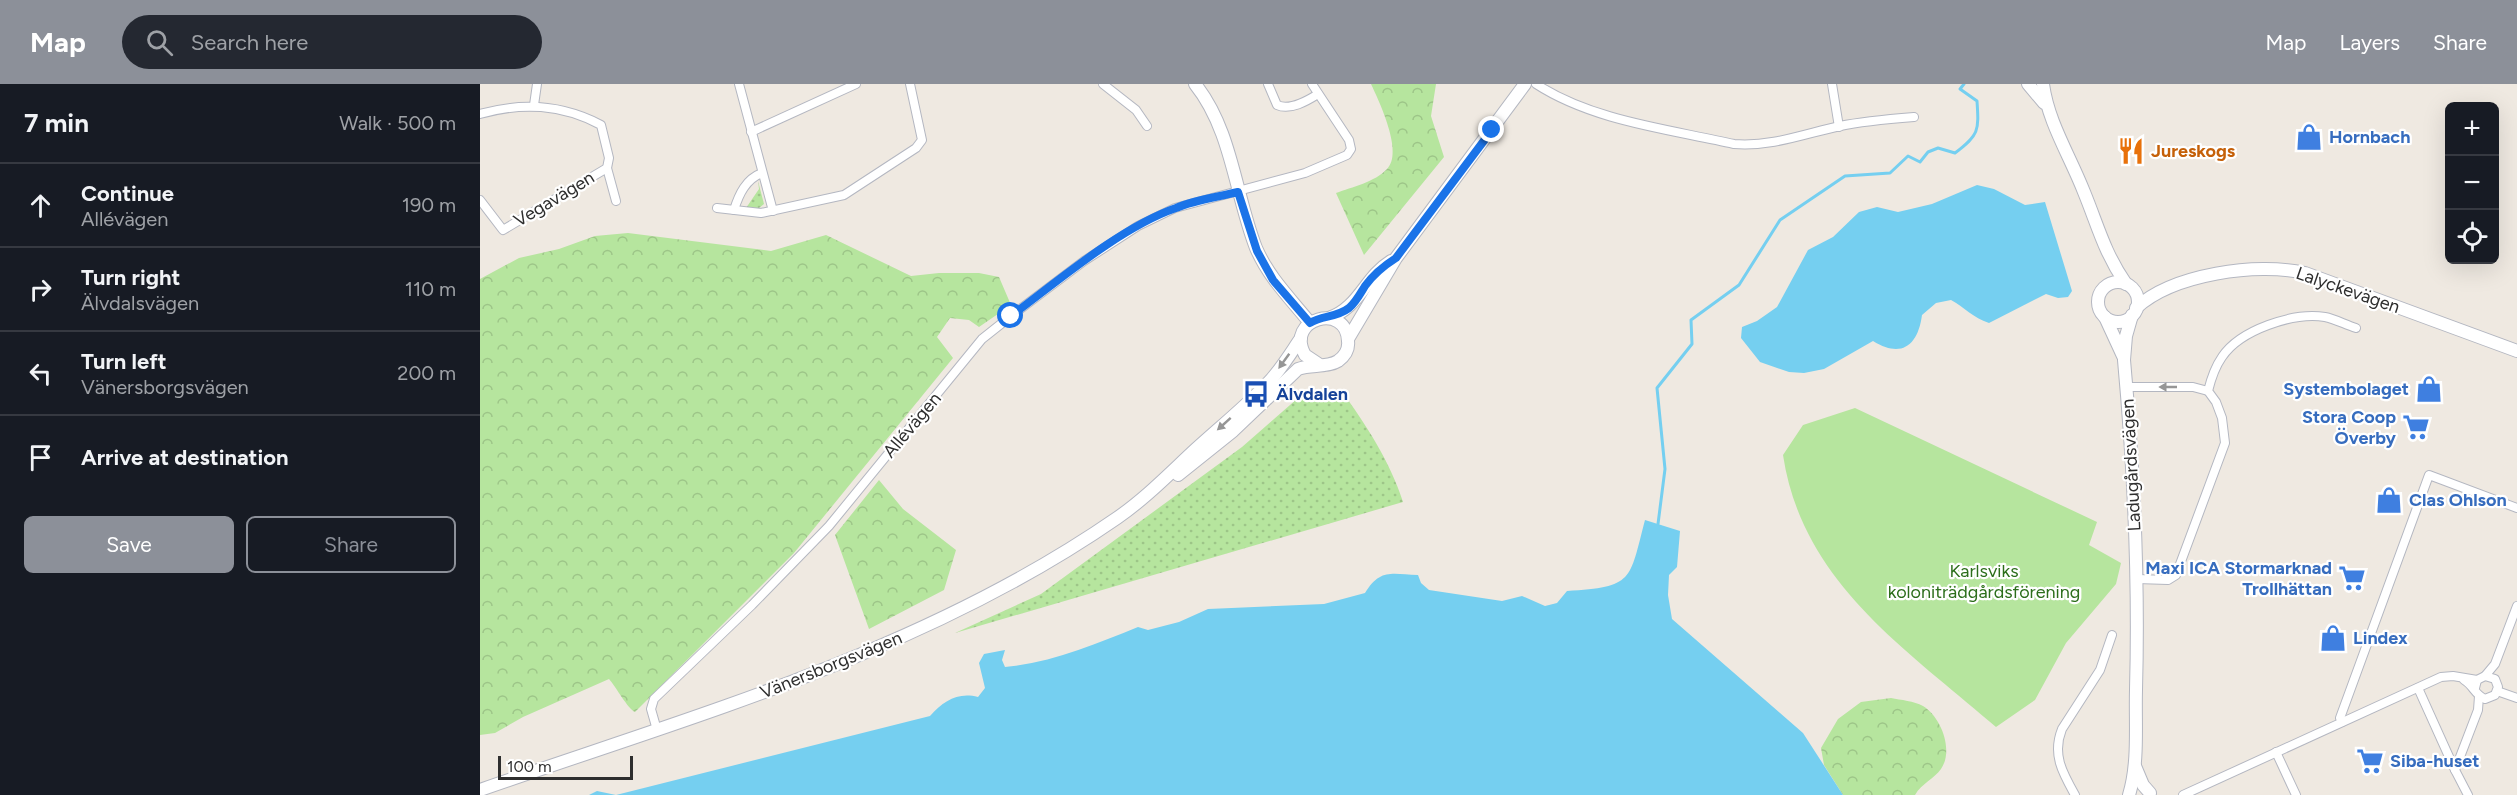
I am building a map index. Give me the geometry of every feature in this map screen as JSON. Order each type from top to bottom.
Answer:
[{"type":"main road","points":[[1195,84],[1207,101],[1220,129],[1250,231],[1269,274],[1310,323]]},
{"type":"main road","name":"Vänersborgsvägen","points":[[1156,488],[1168,482],[1233,431],[1298,369],[1329,365],[1340,360],[1347,350],[1348,339],[1396,258],[1525,84]]},
{"type":"main road","name":"Ladugårdsvägen","points":[[2028,84],[2047,107]]},
{"type":"main road","name":"Ladugårdsvägen","points":[[2043,84],[2047,107],[2084,191],[2105,250],[2137,298],[2126,336],[2124,360],[2136,516],[2137,579],[2134,765],[2130,795]]},
{"type":"main road","name":"Ladugårdsvägen","points":[[2105,250],[2106,266],[2103,289],[2098,302],[2099,309],[2105,317],[2124,360]]},
{"type":"main road","name":"Vänersborgsvägen","points":[[480,790],[657,730],[864,654],[943,619],[1054,558],[1116,518],[1156,488],[1267,384],[1310,323],[1317,319],[1329,318],[1348,309],[1366,285],[1386,264],[1396,258]]},
{"type":"main road","name":"Lalyckevägen","points":[[2127,285],[2147,288],[2173,286],[2236,270],[2263,268],[2293,270],[2517,351]]},
{"type":"main road","points":[[2103,289],[2112,283],[2127,285]]},
{"type":"main road","name":"Lalyckevägen","points":[[2134,312],[2150,297],[2173,286]]},
{"type":"main road","points":[[2105,317],[2119,322],[2134,312]]},
{"type":"main road","points":[[1329,318],[1342,325],[1348,339]]},
{"type":"main road","points":[[1301,338],[1305,355],[1320,365]]},
{"type":"main road","points":[[2134,765],[2138,775],[2152,794]]},
{"type":"main road","points":[[2130,795],[2142,792],[2152,794]]},
{"type":"street","points":[[534,105],[537,84]]},
{"type":"street","points":[[739,84],[773,211]]},
{"type":"street","points":[[751,132],[856,84]]},
{"type":"street","points":[[717,208],[761,213],[844,195],[916,148],[923,135],[910,84]]},
{"type":"street","points":[[1103,84],[1136,110],[1147,126]]},
{"type":"street","points":[[1268,84],[1277,105],[1284,108],[1308,101],[1318,94]]},
{"type":"street","points":[[1238,192],[1305,173],[1347,155],[1351,149],[1349,140],[1312,84]]},
{"type":"street","points":[[1536,84],[1560,98],[1599,113],[1734,144],[1752,146],[1774,143],[1839,126],[1914,117]]},
{"type":"street","points":[[1832,84],[1839,126]]},
{"type":"street","name":"Vegavägen","points":[[480,114],[505,107],[534,105],[588,118],[601,125],[609,158],[607,168],[616,201]]},
{"type":"street","name":"Vegavägen","points":[[480,200],[503,230],[607,168]]},
{"type":"street","points":[[734,210],[738,197],[746,184],[762,173]]},
{"type":"street","name":"Allévägen","points":[[657,730],[651,709],[654,699],[752,605],[829,526],[982,339],[1084,261],[1138,226],[1175,208],[1238,192]]},
{"type":"street","points":[[2137,579],[2168,580],[2176,575],[2225,443],[2222,418],[2216,402],[2208,391],[2216,366],[2223,355],[2241,339],[2269,325],[2309,316],[2326,317],[2355,328]]},
{"type":"street","name":"Ladugårdsvägen","points":[[2127,387],[2193,387],[2208,391]]},
{"type":"street","points":[[2342,722],[2340,718],[2429,476],[2517,508]]},
{"type":"street","points":[[2456,770],[2478,710],[2479,685],[2495,664],[2517,606]]},
{"type":"street","points":[[2075,795],[2057,757],[2058,739],[2100,670],[2112,635]]},
{"type":"street","points":[[2495,664],[2498,691]]},
{"type":"street","points":[[2183,795],[2447,676],[2461,678],[2479,685],[2489,699]]},
{"type":"street","points":[[2479,685],[2496,681]]},
{"type":"street","points":[[2418,688],[2468,795]]},
{"type":"street","points":[[2498,691],[2517,698]]},
{"type":"street","points":[[2478,710],[2498,691]]},
{"type":"street","points":[[2276,752],[2296,795]]},
{"type":"green space","points":[[1371,84],[1436,84],[1431,116],[1444,157],[1364,255],[1336,193],[1363,184],[1382,174],[1392,161],[1392,140]]},
{"type":"green space","points":[[758,181],[764,204],[759,208],[746,208],[759,189]]},
{"type":"green space","points":[[628,233],[771,251],[826,235],[911,276],[979,273],[999,277],[1011,305],[979,327],[969,320],[950,318],[937,337],[953,358],[794,553],[635,712],[609,679],[523,717],[495,733],[480,735],[480,279],[519,258],[559,249],[595,236]]},
{"type":"green space","points":[[1341,390],[1376,444],[1403,502],[955,633],[1041,594],[1242,447],[1306,391]]},
{"type":"green space","name":"Karlsviks koloniträdgårdsförening","points":[[1855,408],[2097,522],[2089,545],[2121,563],[2116,584],[2066,643],[2035,700],[1996,727],[1894,640],[1863,609],[1835,576],[1812,540],[1794,500],[1783,455],[1803,425]]},
{"type":"green space","points":[[879,480],[903,509],[956,550],[944,590],[869,629],[835,535]]},
{"type":"green space","points":[[1891,698],[1919,704],[1935,718],[1944,734],[1945,761],[1935,776],[1915,795],[1843,795],[1824,765],[1821,748],[1838,719],[1861,702]]},
{"type":"water","points":[[1977,185],[1994,189],[2025,205],[2045,202],[2072,291],[2068,297],[2058,298],[2046,294],[1989,323],[1951,300],[1936,303],[1922,315],[1917,334],[1907,346],[1892,349],[1873,341],[1824,369],[1804,373],[1789,372],[1760,362],[1741,338],[1742,327],[1757,321],[1777,307],[1808,250],[1833,237],[1859,212],[1877,207],[1898,212],[1932,204]]},
{"type":"water","points":[[1645,520],[1680,531],[1677,567],[1669,575],[1668,595],[1672,619],[1803,733],[1843,795],[616,795],[930,716],[951,699],[964,696],[978,697],[985,688],[979,663],[984,654],[1005,650],[1002,660],[1005,667],[1022,665],[1073,652],[1138,627],[1148,630],[1179,622],[1208,609],[1324,604],[1365,593],[1376,580],[1387,574],[1418,575],[1421,583],[1429,590],[1502,601],[1522,596],[1545,606],[1557,603],[1567,591],[1605,587],[1625,577],[1631,568]]},
{"type":"water","points":[[597,791],[616,795],[589,795]]},
{"type":"waterway","points":[[1658,524],[1665,469],[1657,388],[1692,344],[1691,320],[1739,285],[1780,220],[1845,176],[1890,173],[1908,156],[1920,162],[1928,152],[1938,148],[1955,153],[1969,142],[1976,132],[1977,101],[1960,89],[1964,84]]},
{"type":"place","name":"Hornbach","points":[[2309,137]]},
{"type":"place","name":"Jureskogs","points":[[2131,151]]},
{"type":"place","name":"Systembolaget","points":[[2429,389]]},
{"type":"place","name":"Älvdalen","points":[[1256,394]]},
{"type":"place","name":"Stora Coop Överby","points":[[2416,427]]},
{"type":"place","name":"Clas Ohlson","points":[[2389,500]]},
{"type":"place","name":"Maxi ICA Stormarknad Trollhättan","points":[[2352,578]]},
{"type":"place","name":"Lindex","points":[[2333,638]]},
{"type":"place","name":"Siba-huset","points":[[2370,761]]},
{"type":"route","points":[[1011,316],[1084,261],[1138,226],[1175,208],[1238,192],[1257,251],[1273,280],[1310,323],[1317,319],[1338,315],[1348,309],[1366,285],[1386,264],[1396,258],[1492,130]]}]
